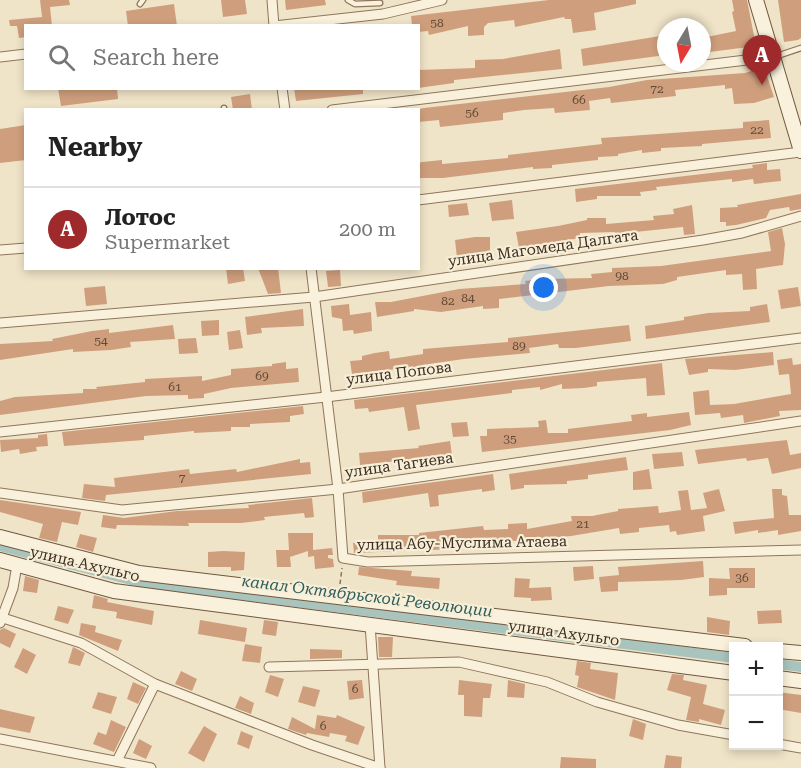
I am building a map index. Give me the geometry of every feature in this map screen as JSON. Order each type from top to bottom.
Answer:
[{"type":"main road","points":[[757,0],[801,151]]},
{"type":"main road","points":[[773,57],[801,144]]},
{"type":"main road","points":[[0,537],[140,573],[729,644]]},
{"type":"main road","name":"улица Ахульго","points":[[0,561],[114,591],[729,671]]},
{"type":"main road","points":[[783,651],[801,653]]},
{"type":"main road","points":[[783,679],[801,681]]},
{"type":"street","points":[[272,0],[274,24]]},
{"type":"street","points":[[292,24],[383,14],[442,0]]},
{"type":"street","points":[[0,57],[24,54]]},
{"type":"street","points":[[349,108],[773,57]]},
{"type":"street","points":[[282,90],[285,108]]},
{"type":"street","points":[[420,200],[801,151]]},
{"type":"street","name":"улица Магомеда Далгата","points":[[0,323],[314,297],[703,240],[741,233],[801,216]]},
{"type":"street","points":[[0,250],[24,248]]},
{"type":"street","name":"улица Абу-Муслима Атаева","points":[[311,270],[338,489],[343,558],[368,562],[801,550]]},
{"type":"street","name":"улица Попова","points":[[0,432],[326,397],[801,338]]},
{"type":"street","name":"улица Тагиева","points":[[0,493],[122,510],[338,489],[801,421]]},
{"type":"street","points":[[17,565],[13,588],[1,621],[81,644],[155,684],[312,745],[380,768],[369,624]]},
{"type":"street","points":[[269,667],[459,662],[481,665],[547,682],[597,702],[678,724],[729,734]]},
{"type":"street","points":[[117,761],[155,684]]},
{"type":"street","points":[[0,739],[151,768]]},
{"type":"street","points":[[783,745],[801,748]]},
{"type":"lane","points":[[348,0],[355,4],[380,1],[383,14]]},
{"type":"lane","points":[[773,57],[801,48]]},
{"type":"path","points":[[337,597],[343,558]]},
{"type":"building","points":[[40,0],[69,0],[70,5],[50,7],[52,24],[24,24],[24,37],[19,38],[17,26],[10,26],[9,20],[42,17]]},
{"type":"building","points":[[221,0],[245,0],[247,14],[223,17]]},
{"type":"building","points":[[285,0],[325,0],[326,5],[286,10]]},
{"type":"building","points":[[549,0],[636,0],[636,4],[594,13],[596,30],[573,33],[571,19],[564,17],[515,27],[514,20],[488,23],[484,27],[484,35],[468,36],[468,26],[429,35],[428,31],[420,32],[420,24],[412,24],[411,16]]},
{"type":"building","points":[[732,0],[747,0],[756,46],[711,52],[711,36],[736,31],[732,12],[734,11]]},
{"type":"building","points":[[778,0],[801,0],[801,38],[798,40],[784,42]]},
{"type":"building","points":[[174,4],[177,24],[128,24],[126,11]]},
{"type":"building","points":[[657,36],[657,56],[583,66],[581,49]]},
{"type":"building","points":[[560,49],[562,69],[454,80],[454,83],[420,88],[420,70],[475,68],[475,60],[503,59]]},
{"type":"building","points":[[764,67],[774,97],[754,103],[734,104],[732,88],[725,89],[725,85],[675,90],[676,96],[611,103],[610,98],[589,101],[590,110],[555,113],[554,108],[524,110],[503,113],[503,120],[440,127],[439,120],[420,122],[420,109],[424,108],[609,87],[647,80],[745,73]]},
{"type":"building","points":[[58,90],[117,90],[118,99],[61,106]]},
{"type":"building","points":[[294,90],[363,90],[363,94],[296,101]]},
{"type":"building","points":[[250,94],[252,108],[233,108],[231,97]]},
{"type":"building","points":[[769,120],[771,138],[661,148],[661,151],[642,153],[642,150],[618,154],[618,156],[598,157],[598,160],[552,165],[552,168],[533,169],[533,167],[443,178],[420,178],[420,162],[422,162],[442,160],[442,164],[508,158],[508,155],[602,144],[601,138],[743,128],[743,122]]},
{"type":"building","points":[[24,125],[24,160],[0,163],[0,129]]},
{"type":"building","points":[[767,163],[767,170],[780,169],[781,181],[754,184],[753,179],[732,182],[732,179],[656,187],[657,190],[640,192],[641,196],[597,196],[597,199],[576,202],[575,189],[753,168],[752,165]]},
{"type":"building","points":[[801,194],[801,209],[790,211],[789,207],[770,210],[766,218],[736,225],[726,226],[726,222],[720,222],[720,208],[738,207],[737,205]]},
{"type":"building","points":[[512,200],[514,219],[492,221],[489,203]]},
{"type":"building","points":[[467,203],[469,215],[449,217],[448,205]]},
{"type":"building","points":[[692,205],[695,234],[684,235],[683,227],[616,234],[615,232],[580,233],[580,238],[519,248],[516,232],[558,226],[587,220],[587,218],[606,218],[606,224],[654,220],[653,216],[674,214],[673,209]]},
{"type":"building","points":[[782,228],[785,244],[783,265],[756,269],[757,289],[743,290],[742,274],[726,275],[726,270],[677,277],[677,280],[663,284],[609,286],[499,299],[499,308],[483,309],[483,306],[441,312],[414,309],[414,311],[377,317],[375,302],[391,302],[459,289],[526,284],[525,281],[542,279],[592,278],[591,274],[612,272],[612,268],[661,266],[771,251],[768,232]]},
{"type":"building","points":[[490,237],[490,254],[457,258],[455,240]]},
{"type":"building","points":[[226,270],[243,270],[245,281],[228,284]]},
{"type":"building","points":[[259,270],[278,270],[281,293],[268,294]]},
{"type":"building","points":[[340,270],[341,286],[328,287],[326,271]]},
{"type":"building","points":[[105,286],[107,304],[86,306],[84,288]]},
{"type":"building","points":[[798,287],[801,306],[781,309],[778,290]]},
{"type":"building","points":[[349,304],[350,315],[371,312],[372,331],[354,334],[353,330],[343,331],[342,319],[332,317],[331,306]]},
{"type":"building","points":[[767,304],[770,322],[646,339],[645,326],[684,320],[684,317],[708,313],[750,311],[750,307]]},
{"type":"building","points":[[303,309],[304,326],[261,328],[262,333],[247,335],[245,317]]},
{"type":"building","points":[[219,320],[219,335],[202,336],[201,321]]},
{"type":"building","points":[[173,325],[175,339],[130,342],[131,347],[111,350],[73,352],[73,349],[0,360],[0,344],[53,341],[52,339],[109,329],[109,333]]},
{"type":"building","points":[[629,325],[631,341],[576,348],[559,348],[558,344],[529,348],[530,353],[422,365],[422,369],[406,372],[406,368],[352,374],[350,361],[362,360],[362,356],[389,351],[390,359],[423,354],[423,349],[508,342],[508,338]]},
{"type":"building","points":[[240,330],[243,348],[229,350],[227,332]]},
{"type":"building","points":[[196,338],[198,353],[179,354],[178,339]]},
{"type":"building","points":[[773,352],[774,365],[735,370],[708,369],[708,372],[689,375],[685,359]]},
{"type":"building","points":[[792,358],[793,365],[801,364],[801,410],[779,411],[780,416],[744,423],[743,415],[721,418],[720,413],[695,415],[693,392],[709,390],[710,405],[734,404],[791,394],[789,374],[779,375],[777,360]]},
{"type":"building","points":[[286,362],[286,369],[298,368],[299,382],[231,388],[204,394],[204,398],[188,399],[188,395],[146,396],[0,415],[0,401],[15,397],[83,393],[83,389],[145,382],[145,379],[202,376],[202,381],[231,375],[231,369],[272,366],[272,364]]},
{"type":"building","points":[[662,363],[665,395],[647,396],[646,378],[597,382],[597,386],[584,388],[562,389],[562,384],[540,390],[540,387],[512,390],[512,393],[416,405],[420,429],[408,431],[404,407],[369,412],[368,408],[355,409],[354,400]]},
{"type":"building","points":[[303,406],[304,414],[290,416],[290,422],[250,424],[250,427],[231,427],[231,431],[194,433],[194,431],[144,436],[144,440],[64,446],[62,432]]},
{"type":"building","points":[[689,412],[691,425],[670,430],[482,452],[480,436],[487,436],[487,429],[539,427],[538,421],[546,420],[548,433],[568,433],[568,429],[632,421],[631,415],[647,413],[647,417]]},
{"type":"building","points":[[467,422],[469,436],[453,437],[451,423]]},
{"type":"building","points":[[47,434],[48,446],[36,447],[37,451],[20,454],[19,449],[1,452],[0,440],[38,438],[38,435]]},
{"type":"building","points":[[787,440],[790,455],[801,453],[801,468],[772,474],[768,458],[747,461],[746,458],[698,464],[695,450]]},
{"type":"building","points":[[450,441],[452,455],[360,465],[359,453],[419,448],[418,446]]},
{"type":"building","points":[[682,452],[684,466],[654,469],[652,454]]},
{"type":"building","points":[[626,457],[628,470],[588,475],[588,479],[567,481],[567,484],[524,485],[524,488],[511,490],[509,474]]},
{"type":"building","points":[[300,459],[300,463],[310,462],[311,474],[106,495],[105,501],[82,498],[84,484],[115,487],[114,478],[189,469],[190,474],[236,469],[237,472]]},
{"type":"building","points":[[649,469],[652,489],[633,490],[633,472]]},
{"type":"building","points":[[493,474],[495,490],[482,492],[482,489],[438,495],[439,506],[430,507],[428,493],[363,503],[362,492]]},
{"type":"building","points":[[719,489],[725,511],[703,516],[705,531],[677,535],[676,531],[670,532],[669,525],[639,528],[639,532],[620,534],[619,528],[571,536],[455,546],[456,549],[354,553],[353,543],[378,540],[378,535],[419,535],[419,533],[483,526],[484,530],[508,529],[508,524],[527,523],[527,529],[572,521],[571,516],[592,516],[618,511],[618,509],[658,506],[659,513],[681,510],[678,491],[688,490],[691,510],[707,508],[703,493]]},
{"type":"building","points":[[772,489],[782,489],[782,495],[787,496],[789,515],[801,515],[801,531],[778,535],[778,530],[758,533],[758,530],[735,534],[733,522],[774,518]]},
{"type":"building","points":[[312,498],[314,517],[305,518],[304,513],[264,517],[265,520],[241,523],[188,523],[189,526],[117,525],[116,529],[101,527],[103,515],[124,518],[177,511],[249,508],[248,505]]},
{"type":"building","points":[[0,500],[81,512],[78,525],[62,522],[57,542],[39,538],[43,524],[0,512]]},
{"type":"building","points":[[288,533],[313,533],[313,550],[332,548],[333,555],[328,555],[328,558],[333,559],[334,567],[315,569],[314,556],[308,557],[308,551],[290,557],[291,567],[277,567],[276,550],[289,550]]},
{"type":"building","points":[[80,534],[97,538],[93,552],[76,547]]},
{"type":"building","points":[[208,552],[245,552],[244,570],[231,571],[231,567],[208,567]]},
{"type":"building","points":[[703,561],[704,577],[618,582],[618,591],[601,592],[599,577],[619,575],[618,567]]},
{"type":"building","points":[[593,566],[594,579],[574,581],[573,567]]},
{"type":"building","points":[[359,567],[412,571],[411,576],[440,578],[439,589],[396,585],[397,581],[358,575]]},
{"type":"building","points":[[729,568],[755,568],[755,588],[727,588],[727,595],[709,596],[709,578],[730,579]]},
{"type":"building","points":[[25,576],[39,580],[37,593],[23,591]]},
{"type":"building","points":[[515,578],[530,579],[529,588],[551,587],[552,600],[531,601],[531,598],[514,597]]},
{"type":"building","points":[[94,595],[108,599],[107,602],[154,611],[152,625],[116,618],[117,612],[92,608]]},
{"type":"building","points":[[58,606],[74,610],[68,624],[54,620]]},
{"type":"building","points":[[781,610],[782,623],[758,624],[757,611]]},
{"type":"building","points":[[707,617],[730,621],[729,635],[707,632]]},
{"type":"building","points":[[200,620],[247,628],[245,642],[198,634]]},
{"type":"building","points":[[264,620],[278,622],[276,636],[262,634]]},
{"type":"building","points":[[81,623],[96,626],[95,632],[122,640],[118,651],[79,635]]},
{"type":"building","points":[[4,628],[16,634],[10,648],[0,643],[0,630]]},
{"type":"building","points":[[378,637],[393,637],[392,657],[379,657]]},
{"type":"building","points":[[245,644],[262,647],[260,663],[242,661]]},
{"type":"building","points":[[73,647],[85,653],[80,666],[68,663]]},
{"type":"building","points":[[23,648],[36,655],[27,674],[14,667]]},
{"type":"building","points":[[310,649],[342,650],[342,658],[310,659]]},
{"type":"building","points":[[577,661],[591,663],[590,669],[618,673],[615,700],[577,687],[579,676],[575,675]]},
{"type":"building","points":[[181,671],[197,679],[192,691],[175,684]]},
{"type":"building","points":[[672,674],[684,675],[683,680],[707,685],[703,704],[725,710],[721,725],[699,719],[699,722],[686,720],[691,697],[667,690]]},
{"type":"building","points":[[270,675],[284,679],[278,697],[265,692]]},
{"type":"building","points":[[362,680],[364,698],[349,700],[347,681]]},
{"type":"building","points":[[459,680],[492,684],[490,698],[483,698],[482,717],[464,716],[464,695],[458,695]]},
{"type":"building","points":[[508,680],[525,684],[524,698],[507,697]]},
{"type":"building","points":[[133,682],[146,688],[138,704],[127,699]]},
{"type":"building","points":[[303,686],[320,690],[315,707],[298,702]]},
{"type":"building","points":[[98,692],[117,697],[111,714],[92,708]]},
{"type":"building","points":[[783,693],[801,695],[801,713],[783,710]]},
{"type":"building","points":[[240,696],[254,703],[251,714],[235,708]]},
{"type":"building","points":[[0,709],[35,717],[30,733],[0,727]]},
{"type":"building","points":[[317,715],[336,718],[337,715],[365,727],[358,745],[345,741],[347,736],[330,733],[329,737],[307,733],[306,735],[288,729],[292,717],[315,729]]},
{"type":"building","points":[[633,719],[646,724],[643,740],[629,736]]},
{"type":"building","points":[[111,720],[126,727],[114,752],[93,744],[98,732],[106,735]]},
{"type":"building","points":[[204,726],[217,734],[204,762],[188,753]]},
{"type":"building","points":[[241,731],[253,736],[249,749],[237,744]]},
{"type":"building","points":[[139,739],[152,746],[146,759],[133,753]]},
{"type":"building","points":[[666,755],[682,757],[681,768],[664,768]]},
{"type":"building","points":[[561,757],[596,759],[596,768],[560,768]]},
{"type":"waterway","name":"канал Октябрьской Революции","points":[[0,546],[139,582],[729,657]]},
{"type":"waterway","name":"канал Октябрьской Революции","points":[[783,665],[801,667]]},
{"type":"place","name":"Лотос","points":[[762,85]]}]
